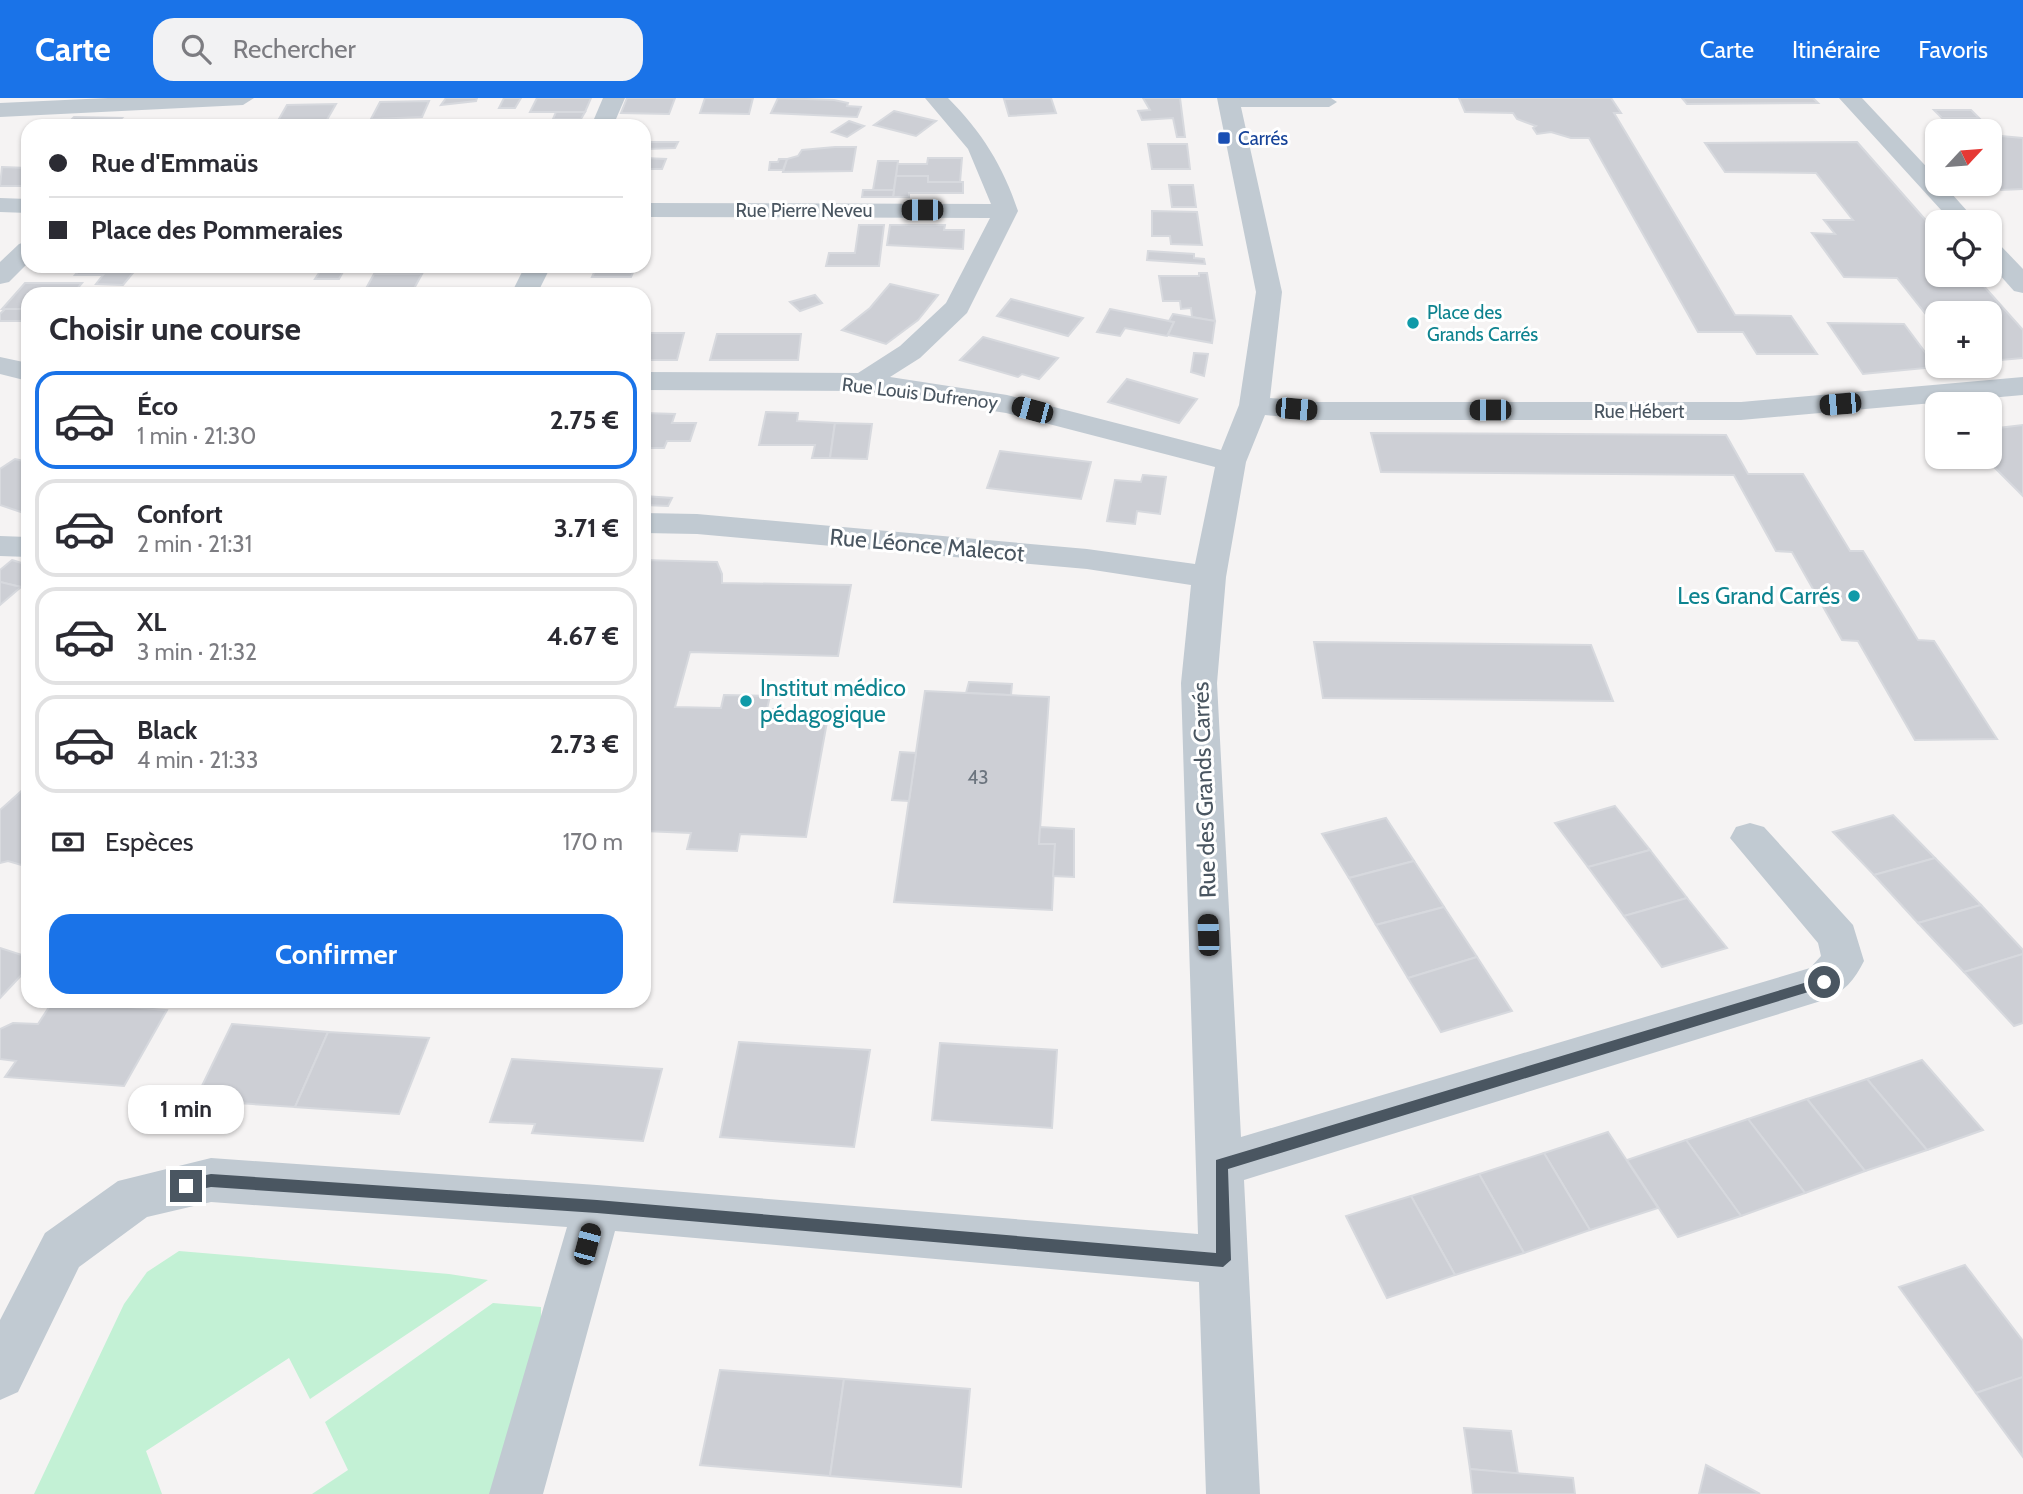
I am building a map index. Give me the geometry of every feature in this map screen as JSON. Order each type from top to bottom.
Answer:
[{"type":"street","points":[[0,110],[243,98]]},
{"type":"street","points":[[605,119],[614,98]]},
{"type":"street","points":[[864,382],[909,352],[957,307],[1006,211],[994,172],[972,135],[936,98]]},
{"type":"street","points":[[1850,98],[1954,210]]},
{"type":"street","name":"Rue des Grands Carrés","points":[[1228,100],[1269,292],[1254,405],[1231,462],[1209,578],[1199,683],[1233,1494]]},
{"type":"street","points":[[148,119],[163,102]]},
{"type":"street","points":[[0,205],[21,206]]},
{"type":"street","name":"Rue Pierre Neveu","points":[[651,210],[1006,211]]},
{"type":"street","points":[[0,276],[21,256]]},
{"type":"street","points":[[2002,262],[2023,285]]},
{"type":"street","points":[[0,365],[21,371]]},
{"type":"street","name":"Rue Louis Dufrenoy","points":[[651,381],[864,382],[1007,404],[1231,462]]},
{"type":"street","name":"Rue Hébert","points":[[1254,405],[1318,411],[1741,411],[2023,386]]},
{"type":"street","name":"Rue Léonce Malecot","points":[[651,523],[697,523],[1087,559],[1209,578]]},
{"type":"street","points":[[0,546],[21,547]]},
{"type":"street","points":[[1221,1165],[1824,982],[1843,961],[1838,937],[1750,838]]},
{"type":"street","points":[[0,1374],[62,1250],[135,1197],[211,1180],[597,1207],[1223,1260]]},
{"type":"street","points":[[516,1494],[597,1207]]},
{"type":"lane","points":[[1228,100],[1329,102]]},
{"type":"green space","points":[[179,1251],[449,1274],[488,1280],[310,1399],[289,1358],[146,1451],[162,1494],[34,1494],[124,1304],[147,1272]]},
{"type":"green space","points":[[493,1303],[541,1307],[541,1327],[494,1494],[312,1494],[348,1470],[325,1422]]},
{"type":"building","points":[[446,98],[477,98],[476,101],[441,105]]},
{"type":"building","points":[[504,98],[521,98],[515,108],[499,108]]},
{"type":"building","points":[[537,98],[591,98],[585,112],[530,112]]},
{"type":"building","points":[[627,98],[675,98],[669,114],[621,113]]},
{"type":"building","points":[[705,98],[753,98],[749,114],[700,113]]},
{"type":"building","points":[[778,98],[834,100],[848,103],[847,106],[861,107],[857,117],[771,113]]},
{"type":"building","points":[[1051,98],[1056,113],[1009,116],[1004,99]]},
{"type":"building","points":[[1143,98],[1180,98],[1185,137],[1177,137],[1173,118],[1142,120],[1138,111],[1150,110]]},
{"type":"building","points":[[1459,98],[1611,98],[1621,113],[1614,113],[1735,315],[1791,316],[1817,354],[1757,354],[1743,332],[1698,332],[1589,138],[1571,138],[1551,132],[1537,134],[1533,128],[1536,126],[1517,119],[1513,113],[1465,112]]},
{"type":"building","points":[[1682,98],[1813,98],[1818,103],[1687,104]]},
{"type":"building","points":[[429,101],[422,117],[371,119],[380,102]]},
{"type":"building","points":[[336,104],[327,119],[279,119],[287,105]]},
{"type":"building","points":[[1934,110],[1971,110],[1979,118],[1942,118]]},
{"type":"building","points":[[894,111],[936,121],[916,136],[874,125]]},
{"type":"building","points":[[556,112],[585,112],[581,119],[553,119]]},
{"type":"building","points":[[74,117],[122,118],[121,119],[72,119]]},
{"type":"building","points":[[849,121],[864,126],[847,137],[832,132]]},
{"type":"building","points":[[2002,136],[2023,138],[2023,189],[2002,190]]},
{"type":"building","points":[[651,142],[678,142],[675,148],[651,149]]},
{"type":"building","points":[[1857,142],[1925,219],[1925,287],[1985,287],[1997,301],[1925,301],[1925,313],[1897,278],[1844,277],[1812,233],[1835,234],[1824,220],[1853,220],[1816,173],[1725,172],[1705,143]]},
{"type":"building","points":[[1148,144],[1187,144],[1190,169],[1152,169]]},
{"type":"building","points":[[856,147],[852,171],[783,172],[787,159],[798,156],[802,150]]},
{"type":"building","points":[[651,158],[666,159],[662,169],[651,169]]},
{"type":"building","points":[[928,158],[962,158],[960,182],[928,182],[928,176],[896,176],[897,164],[927,164]]},
{"type":"building","points":[[779,159],[787,159],[783,170],[769,170],[770,162],[778,162]]},
{"type":"building","points":[[878,161],[898,161],[894,190],[873,190]]},
{"type":"building","points":[[2,167],[21,168],[21,186],[0,186]]},
{"type":"building","points":[[896,176],[928,176],[928,182],[963,182],[963,193],[909,193],[909,197],[893,197]]},
{"type":"building","points":[[1169,185],[1193,185],[1196,207],[1172,207]]},
{"type":"building","points":[[863,190],[894,190],[893,197],[862,197]]},
{"type":"building","points":[[1152,211],[1197,212],[1202,245],[1171,244],[1170,236],[1152,236]]},
{"type":"building","points":[[859,225],[884,225],[879,266],[826,266],[829,253],[855,253]]},
{"type":"building","points":[[890,225],[945,225],[944,230],[964,230],[963,249],[887,245]]},
{"type":"building","points":[[1148,251],[1194,254],[1194,258],[1204,259],[1205,264],[1147,260]]},
{"type":"building","points":[[133,273],[123,285],[96,284],[103,275],[75,275]]},
{"type":"building","points":[[319,273],[342,273],[339,279],[315,279]]},
{"type":"building","points":[[594,273],[633,273],[631,277],[592,277]]},
{"type":"building","points":[[1199,273],[1207,273],[1215,321],[1192,317],[1191,308],[1181,309],[1180,301],[1163,301],[1159,276],[1199,276]]},
{"type":"building","points":[[374,274],[422,274],[415,287],[367,287]]},
{"type":"building","points":[[25,283],[82,283],[79,287],[21,287]]},
{"type":"building","points":[[890,284],[938,295],[918,320],[886,344],[842,330],[870,308]]},
{"type":"building","points":[[21,288],[21,309],[2,309]]},
{"type":"building","points":[[815,295],[822,303],[800,311],[790,302]]},
{"type":"building","points":[[1011,299],[1083,318],[1068,336],[997,316]]},
{"type":"building","points":[[2002,306],[2023,330],[2023,358],[2002,360]]},
{"type":"building","points":[[5,309],[21,309],[21,321],[0,321],[0,314]]},
{"type":"building","points":[[1110,309],[1174,322],[1167,336],[1125,328],[1120,336],[1097,332]]},
{"type":"building","points":[[1173,314],[1215,321],[1212,343],[1168,335],[1174,322],[1169,321]]},
{"type":"building","points":[[1828,323],[1904,324],[1925,352],[1925,368],[1863,374]]},
{"type":"building","points":[[651,333],[684,333],[677,360],[651,360]]},
{"type":"building","points":[[717,334],[801,334],[798,360],[710,360]]},
{"type":"building","points":[[983,337],[1058,358],[1039,379],[1022,374],[1018,377],[960,360]]},
{"type":"building","points":[[1194,353],[1208,354],[1204,376],[1191,372]]},
{"type":"building","points":[[1127,379],[1197,399],[1179,423],[1108,402]]},
{"type":"building","points":[[766,412],[798,413],[797,421],[835,423],[830,458],[812,458],[815,445],[759,445]]},
{"type":"building","points":[[651,413],[675,414],[672,423],[696,423],[690,441],[667,441],[664,448],[651,448]]},
{"type":"building","points":[[835,423],[872,424],[867,459],[830,458]]},
{"type":"building","points":[[2023,425],[2023,496],[1996,469],[2002,469],[2002,428]]},
{"type":"building","name":"Les Grand Carrés","points":[[1371,433],[1726,435],[1748,474],[1803,474],[1850,551],[1863,551],[1918,640],[1934,641],[1997,739],[1915,740],[1858,641],[1842,640],[1792,552],[1776,551],[1734,475],[1381,472]]},
{"type":"building","points":[[1000,451],[1091,462],[1081,499],[987,488]]},
{"type":"building","points":[[15,459],[21,460],[21,512],[0,505],[0,469]]},
{"type":"building","points":[[1143,475],[1166,477],[1160,514],[1137,511],[1135,524],[1107,521],[1115,480],[1141,482]]},
{"type":"building","points":[[651,496],[672,498],[668,506],[651,505]]},
{"type":"building","points":[[12,560],[21,563],[21,587],[0,582],[0,570]]},
{"type":"building","name":"Institut médico pédagogique","points":[[651,560],[717,562],[722,583],[851,585],[838,656],[690,652],[675,707],[721,708],[724,695],[770,696],[767,709],[829,711],[806,837],[740,834],[737,851],[687,849],[691,833],[651,831]]},
{"type":"building","points":[[0,582],[21,587],[0,605]]},
{"type":"building","points":[[1314,642],[1591,645],[1613,701],[1323,698]]},
{"type":"building","points":[[969,682],[1012,684],[1011,695],[966,693]]},
{"type":"building","points":[[925,691],[1049,697],[1039,844],[1055,844],[1052,910],[894,902]]},
{"type":"building","points":[[900,752],[916,753],[909,801],[892,800]]},
{"type":"building","points":[[21,791],[21,865],[8,861],[0,863],[0,810]]},
{"type":"building","points":[[1615,806],[1650,850],[1588,867],[1555,823]]},
{"type":"building","points":[[1893,815],[1935,858],[1874,875],[1833,832]]},
{"type":"building","points":[[1386,818],[1414,861],[1349,878],[1322,834]]},
{"type":"building","points":[[1040,827],[1074,829],[1074,877],[1053,876],[1055,844],[1039,844]]},
{"type":"building","points":[[1650,850],[1687,898],[1624,916],[1588,867]]},
{"type":"building","points":[[1935,858],[1981,905],[1918,923],[1874,875]]},
{"type":"building","points":[[1414,861],[1444,907],[1376,925],[1349,878]]},
{"type":"building","points":[[1687,898],[1727,948],[1662,967],[1624,916]]},
{"type":"building","points":[[1981,905],[2023,950],[2023,954],[1964,972],[1918,923]]},
{"type":"building","points":[[1444,907],[1477,957],[1408,978],[1376,925]]},
{"type":"building","points":[[0,948],[21,955],[21,976],[0,998]]},
{"type":"building","points":[[2023,954],[2023,1023],[2014,1026],[1964,972]]},
{"type":"building","points":[[1477,957],[1512,1011],[1441,1032],[1408,978]]},
{"type":"building","points":[[48,1008],[167,1010],[124,1086],[5,1077],[16,1061],[0,1059],[0,1029],[13,1023],[38,1024]]},
{"type":"building","points":[[232,1024],[328,1032],[295,1107],[195,1100]]},
{"type":"building","points":[[328,1032],[429,1038],[399,1114],[295,1107]]},
{"type":"building","points":[[739,1042],[870,1050],[854,1147],[720,1137]]},
{"type":"building","points":[[940,1043],[1057,1050],[1052,1128],[932,1120]]},
{"type":"building","points":[[512,1059],[662,1069],[643,1141],[532,1133],[535,1124],[490,1122]]},
{"type":"building","points":[[1922,1060],[1983,1130],[1927,1150],[1867,1079]]},
{"type":"building","points":[[1867,1079],[1927,1150],[1865,1171],[1807,1099]]},
{"type":"building","points":[[1807,1099],[1865,1171],[1805,1193],[1748,1119]]},
{"type":"building","points":[[1748,1119],[1805,1193],[1741,1216],[1686,1140]]},
{"type":"building","points":[[1608,1132],[1658,1208],[1590,1230],[1544,1153]]},
{"type":"building","points":[[1686,1140],[1741,1216],[1678,1237],[1627,1160]]},
{"type":"building","points":[[1544,1153],[1590,1230],[1524,1253],[1479,1174]]},
{"type":"building","points":[[1479,1174],[1524,1253],[1455,1275],[1411,1196]]},
{"type":"building","points":[[1411,1196],[1455,1275],[1387,1298],[1346,1216]]},
{"type":"building","points":[[1965,1265],[2023,1341],[2023,1377],[1976,1393],[1899,1287]]},
{"type":"building","points":[[720,1370],[844,1379],[830,1476],[700,1465]]},
{"type":"building","points":[[2023,1377],[2023,1457],[1976,1393]]},
{"type":"building","points":[[844,1379],[970,1389],[961,1487],[830,1476]]},
{"type":"building","points":[[1464,1428],[1511,1431],[1518,1474],[1470,1469]]},
{"type":"building","points":[[1706,1465],[1760,1494],[1699,1494]]},
{"type":"building","points":[[1470,1469],[1573,1478],[1575,1494],[1473,1494]]},
{"type":"place","name":"Carrés","points":[[1224,138]]},
{"type":"place","name":"Place des Grands Carrés","points":[[1413,323]]},
{"type":"place","name":"Les Grand Carrés","points":[[1854,596]]},
{"type":"place","name":"Institut médico pédagogique","points":[[746,701]]},
{"type":"route","points":[[186,1186],[211,1180],[597,1207],[1223,1260],[1221,1165],[1824,982]]}]
